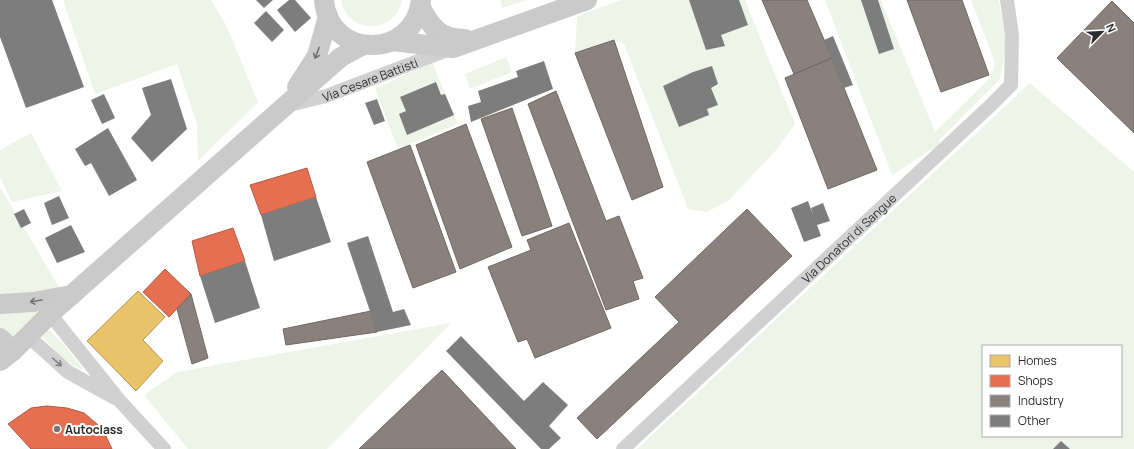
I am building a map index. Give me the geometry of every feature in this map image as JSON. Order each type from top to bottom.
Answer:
[{"type":"main road","name":"Via Cesare Battisti","points":[[392,41],[453,48],[587,0]]},
{"type":"main road","name":"Via Cesare Battisti","points":[[421,3],[430,24],[446,36],[457,39],[479,39]]},
{"type":"main road","points":[[326,8],[334,28],[341,34],[350,40],[363,45],[377,45],[392,41],[410,28],[416,19],[421,3]]},
{"type":"main road","points":[[285,106],[317,56],[326,8]]},
{"type":"main road","points":[[4,350],[28,336],[50,314],[341,57],[363,45]]},
{"type":"main road","points":[[0,304],[32,302],[72,295]]},
{"type":"street","name":"Via Donatori di Sangue","points":[[623,449],[1011,85],[1012,36],[1007,0]]},
{"type":"street","name":"Via Cesare Battisti","points":[[285,106],[326,96],[453,48]]},
{"type":"street","points":[[50,314],[119,400],[164,449]]},
{"type":"street","points":[[28,336],[68,372],[92,387],[119,400]]},
{"type":"shaded area","points":[[63,0],[211,0],[226,25],[258,102],[198,161],[197,124],[177,64],[95,94]]},
{"type":"shaded area","points":[[341,0],[402,0],[398,11],[390,20],[381,25],[371,26],[361,25],[352,20],[345,11]]},
{"type":"shaded area","points":[[500,0],[527,0],[502,8]]},
{"type":"shaded area","points":[[621,0],[745,0],[795,124],[776,150],[728,201],[707,212],[688,209],[624,44],[614,40],[575,53],[577,16]]},
{"type":"shaded area","points":[[825,0],[881,0],[935,132],[991,77],[995,62],[971,0],[999,0],[1006,45],[1000,79],[939,140],[940,144],[892,175]]},
{"type":"shaded area","points":[[506,57],[512,72],[470,89],[465,74]]},
{"type":"shaded area","points":[[432,62],[458,124],[398,149],[375,89]]},
{"type":"shaded area","points":[[1030,83],[1134,172],[1134,449],[637,449]]},
{"type":"shaded area","points":[[31,133],[62,191],[12,202],[0,177],[0,150]]},
{"type":"shaded area","points":[[0,187],[60,289],[0,297]]},
{"type":"shaded area","points":[[0,311],[45,311],[12,341],[0,327]]},
{"type":"shaded area","points":[[451,323],[327,449],[188,449],[144,395],[177,372]]},
{"type":"shaded area","points":[[48,329],[65,346],[84,370],[71,364],[55,351],[41,335]]},
{"type":"building: Homes","points":[[138,291],[165,317],[143,340],[163,361],[136,391],[87,341]]},
{"type":"building: Shops","points":[[307,168],[316,197],[261,215],[250,185]]},
{"type":"building: Shops","points":[[233,228],[245,261],[200,276],[192,241]]},
{"type":"building: Shops","points":[[165,269],[191,294],[169,317],[143,292]]},
{"type":"building: Shops","name":"Autoclass","points":[[47,406],[67,408],[84,413],[97,424],[105,434],[112,449],[31,449],[8,424],[31,408]]},
{"type":"building: Industry","points":[[762,0],[807,0],[832,58],[794,74]]},
{"type":"building: Industry","points":[[907,0],[962,0],[989,75],[941,92]]},
{"type":"building: Industry","points":[[1112,1],[1134,23],[1134,133],[1057,58]]},
{"type":"building: Industry","points":[[614,40],[663,187],[632,200],[575,53]]},
{"type":"building: Industry","points":[[832,58],[877,170],[828,189],[785,78]]},
{"type":"building: Industry","points":[[556,91],[606,221],[619,216],[643,278],[633,281],[639,299],[606,310],[528,104]]},
{"type":"building: Industry","points":[[512,108],[552,226],[522,236],[481,119]]},
{"type":"building: Industry","points":[[466,124],[512,247],[460,269],[416,145]]},
{"type":"building: Industry","points":[[410,145],[456,272],[413,288],[367,162]]},
{"type":"building: Industry","points":[[747,209],[792,256],[597,439],[577,418],[679,322],[655,297]]},
{"type":"building: Industry","points":[[569,223],[611,328],[535,358],[527,339],[518,342],[488,267],[531,250],[527,240]]},
{"type":"building: Industry","points":[[191,294],[208,358],[192,364],[177,309]]},
{"type":"building: Industry","points":[[371,311],[377,332],[286,345],[283,329]]},
{"type":"building: Industry","points":[[442,370],[516,449],[359,449]]},
{"type":"building: Other","points":[[0,0],[52,0],[84,87],[26,108],[0,37]]},
{"type":"building: Other","points":[[256,0],[273,0],[264,8]]},
{"type":"building: Other","points":[[289,0],[295,0],[311,18],[295,32],[277,10]]},
{"type":"building: Other","points":[[689,0],[739,0],[748,25],[721,35],[725,46],[706,50]]},
{"type":"building: Other","points":[[861,0],[878,0],[894,49],[879,54]]},
{"type":"building: Other","points":[[266,11],[284,30],[272,42],[254,23]]},
{"type":"building: Other","points":[[833,36],[853,85],[844,88],[824,40]]},
{"type":"building: Other","points":[[544,61],[553,89],[471,122],[468,106],[481,102],[478,91],[518,77],[516,71]]},
{"type":"building: Other","points":[[712,66],[718,84],[711,88],[718,105],[707,109],[709,115],[679,127],[663,86],[693,72]]},
{"type":"building: Other","points":[[171,79],[187,129],[152,162],[131,138],[151,115],[142,88]]},
{"type":"building: Other","points":[[436,82],[441,95],[445,94],[454,115],[407,135],[399,114],[406,111],[400,97]]},
{"type":"building: Other","points":[[104,94],[115,118],[102,124],[91,100]]},
{"type":"building: Other","points":[[377,99],[385,121],[374,125],[365,103]]},
{"type":"building: Other","points":[[108,128],[137,180],[109,196],[91,163],[85,166],[75,149]]},
{"type":"building: Other","points":[[59,196],[69,218],[52,225],[44,203]]},
{"type":"building: Other","points":[[316,197],[331,242],[274,261],[261,215]]},
{"type":"building: Other","points":[[808,201],[813,215],[811,208],[823,203],[830,221],[817,225],[821,236],[804,242],[791,208]]},
{"type":"building: Other","points":[[24,209],[31,223],[21,228],[14,214]]},
{"type":"building: Other","points":[[71,225],[85,252],[57,263],[45,238]]},
{"type":"building: Other","points":[[368,236],[393,312],[404,309],[411,325],[377,332],[347,243]]},
{"type":"building: Other","points":[[245,261],[260,308],[215,323],[200,276]]},
{"type":"building: Other","points":[[461,336],[524,401],[543,382],[568,405],[549,426],[561,438],[549,449],[541,449],[446,351]]},
{"type":"building: Other","points":[[1061,441],[1070,449],[1053,449]]},
{"type":"place","name":"Autoclass","points":[[57,429]]}]
